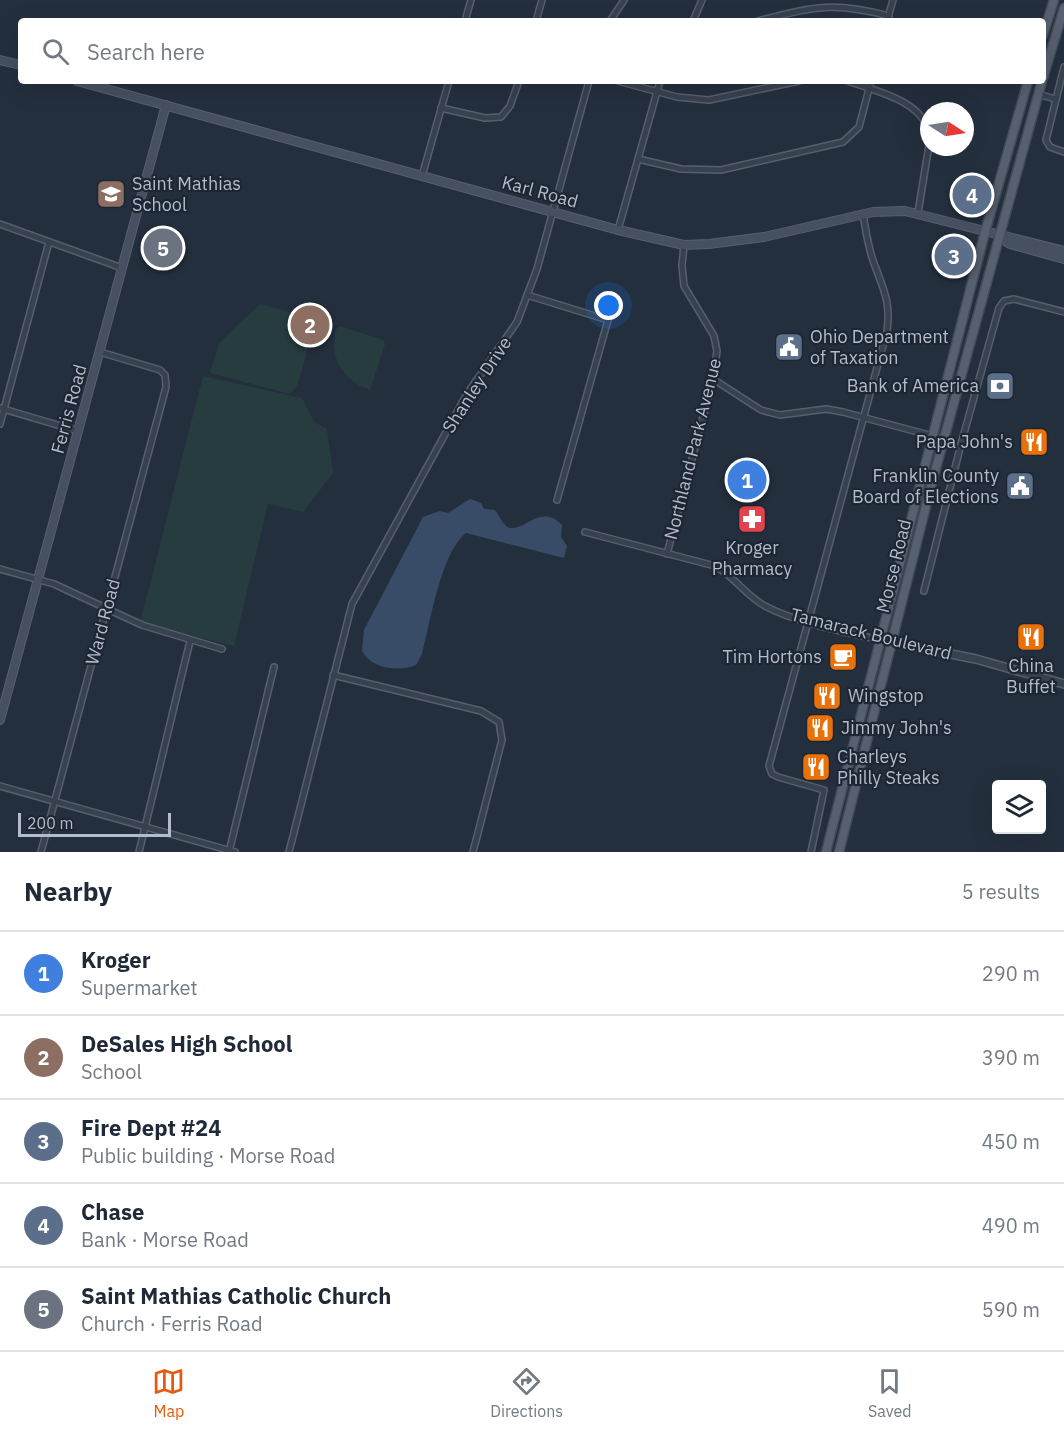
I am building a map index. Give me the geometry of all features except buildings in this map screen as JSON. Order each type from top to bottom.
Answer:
[{"type":"main road","points":[[1046,25],[1054,0]]},
{"type":"main road","name":"Morse Road","points":[[1046,67],[1064,9]]},
{"type":"main road","points":[[0,60],[18,64]]},
{"type":"main road","name":"Karl Road","points":[[88,84],[618,230],[684,244],[729,243],[863,214],[894,211],[918,213],[999,237],[1011,236],[1064,252]]},
{"type":"main road","name":"Morse Road","points":[[826,852],[985,232],[1028,84]]},
{"type":"main road","points":[[1036,84],[1035,91],[1038,94]]},
{"type":"main road","name":"Morse Road","points":[[838,852],[944,439],[1041,84]]},
{"type":"main road","name":"Ferris Road","points":[[0,720],[166,105]]},
{"type":"street","points":[[466,18],[471,0]]},
{"type":"street","points":[[537,18],[542,0]]},
{"type":"street","points":[[612,18],[624,0]]},
{"type":"street","points":[[697,18],[702,0]]},
{"type":"street","points":[[888,18],[893,0]]},
{"type":"street","points":[[772,18],[832,5],[859,8],[885,18]]},
{"type":"street","points":[[1064,67],[1046,140],[1050,147],[1064,152]]},
{"type":"street","points":[[422,176],[447,84]]},
{"type":"street","points":[[441,108],[485,118],[501,117],[510,106],[518,84]]},
{"type":"street","name":"Shanley Drive","points":[[289,852],[351,604],[467,394],[517,322],[553,212],[589,84]]},
{"type":"street","points":[[629,84],[691,100],[716,100],[785,84]]},
{"type":"street","points":[[618,230],[659,84]]},
{"type":"street","points":[[856,84],[920,114]]},
{"type":"street","points":[[638,159],[681,169],[728,169],[832,146],[843,142],[855,133],[870,84]]},
{"type":"street","points":[[1038,94],[1055,99]]},
{"type":"street","points":[[918,213],[927,156]]},
{"type":"street","points":[[811,852],[824,790],[771,774],[769,766],[887,330],[890,306],[871,252],[863,214]]},
{"type":"street","points":[[0,224],[122,268]]},
{"type":"street","points":[[0,424],[2,409],[49,242]]},
{"type":"street","name":"Northland Park Avenue","points":[[667,554],[713,379],[717,351],[714,336],[684,286],[682,266],[684,244]]},
{"type":"street","points":[[527,295],[608,320],[557,500]]},
{"type":"street","points":[[924,591],[961,444],[999,308],[1004,300],[1014,298],[1064,312]]},
{"type":"street","name":"Ward Road","points":[[41,852],[167,381],[160,370],[100,351]]},
{"type":"street","points":[[713,379],[720,381],[745,402],[761,410],[780,415],[826,410],[944,439]]},
{"type":"street","points":[[2,409],[78,431]]},
{"type":"street","name":"Tamarack Boulevard","points":[[585,532],[715,566],[728,573],[766,606],[810,621],[891,643],[976,659],[1064,684]]},
{"type":"street","points":[[0,568],[38,578],[142,626],[222,649]]},
{"type":"street","points":[[139,852],[190,641]]},
{"type":"street","points":[[0,786],[231,851],[274,667]]},
{"type":"street","points":[[333,675],[481,711],[499,722],[502,740],[473,852]]},
{"type":"green space","points":[[260,304],[317,319],[297,386],[290,394],[210,373],[219,343]]},
{"type":"green space","points":[[340,326],[383,340],[385,344],[370,390],[352,380],[340,367],[334,349],[334,340],[336,329]]},
{"type":"green space","points":[[203,376],[302,398],[314,422],[327,429],[333,473],[303,512],[268,504],[234,646],[140,623]]},
{"type":"water","points":[[470,499],[481,503],[484,509],[495,510],[506,526],[512,528],[538,518],[554,519],[562,525],[561,537],[567,546],[564,558],[466,533],[457,542],[443,572],[422,654],[416,665],[394,668],[372,662],[362,651],[364,630],[423,517],[440,511],[448,513]]},
{"type":"place","name":"Saint Mathias School","points":[[111,194]]},
{"type":"place","name":"Chase","points":[[972,195]]},
{"type":"place","name":"Saint Mathias Catholic Church","points":[[163,248]]},
{"type":"place","name":"Fire Dept #24","points":[[954,256]]},
{"type":"place","name":"DeSales High School","points":[[310,325]]},
{"type":"place","name":"Ohio Department of Taxation","points":[[789,347]]},
{"type":"place","name":"Bank of America","points":[[1000,386]]},
{"type":"place","name":"Papa John's","points":[[1034,442]]},
{"type":"place","name":"Kroger","points":[[747,480]]},
{"type":"place","name":"Franklin County Board of Elections","points":[[1020,486]]},
{"type":"place","name":"Kroger Pharmacy","points":[[752,519]]},
{"type":"place","name":"China Buffet","points":[[1031,637]]},
{"type":"place","name":"Tim Hortons","points":[[843,657]]},
{"type":"place","name":"Wingstop","points":[[827,696]]},
{"type":"place","name":"Jimmy John's","points":[[820,728]]},
{"type":"place","name":"Charleys Philly Steaks","points":[[816,767]]}]
